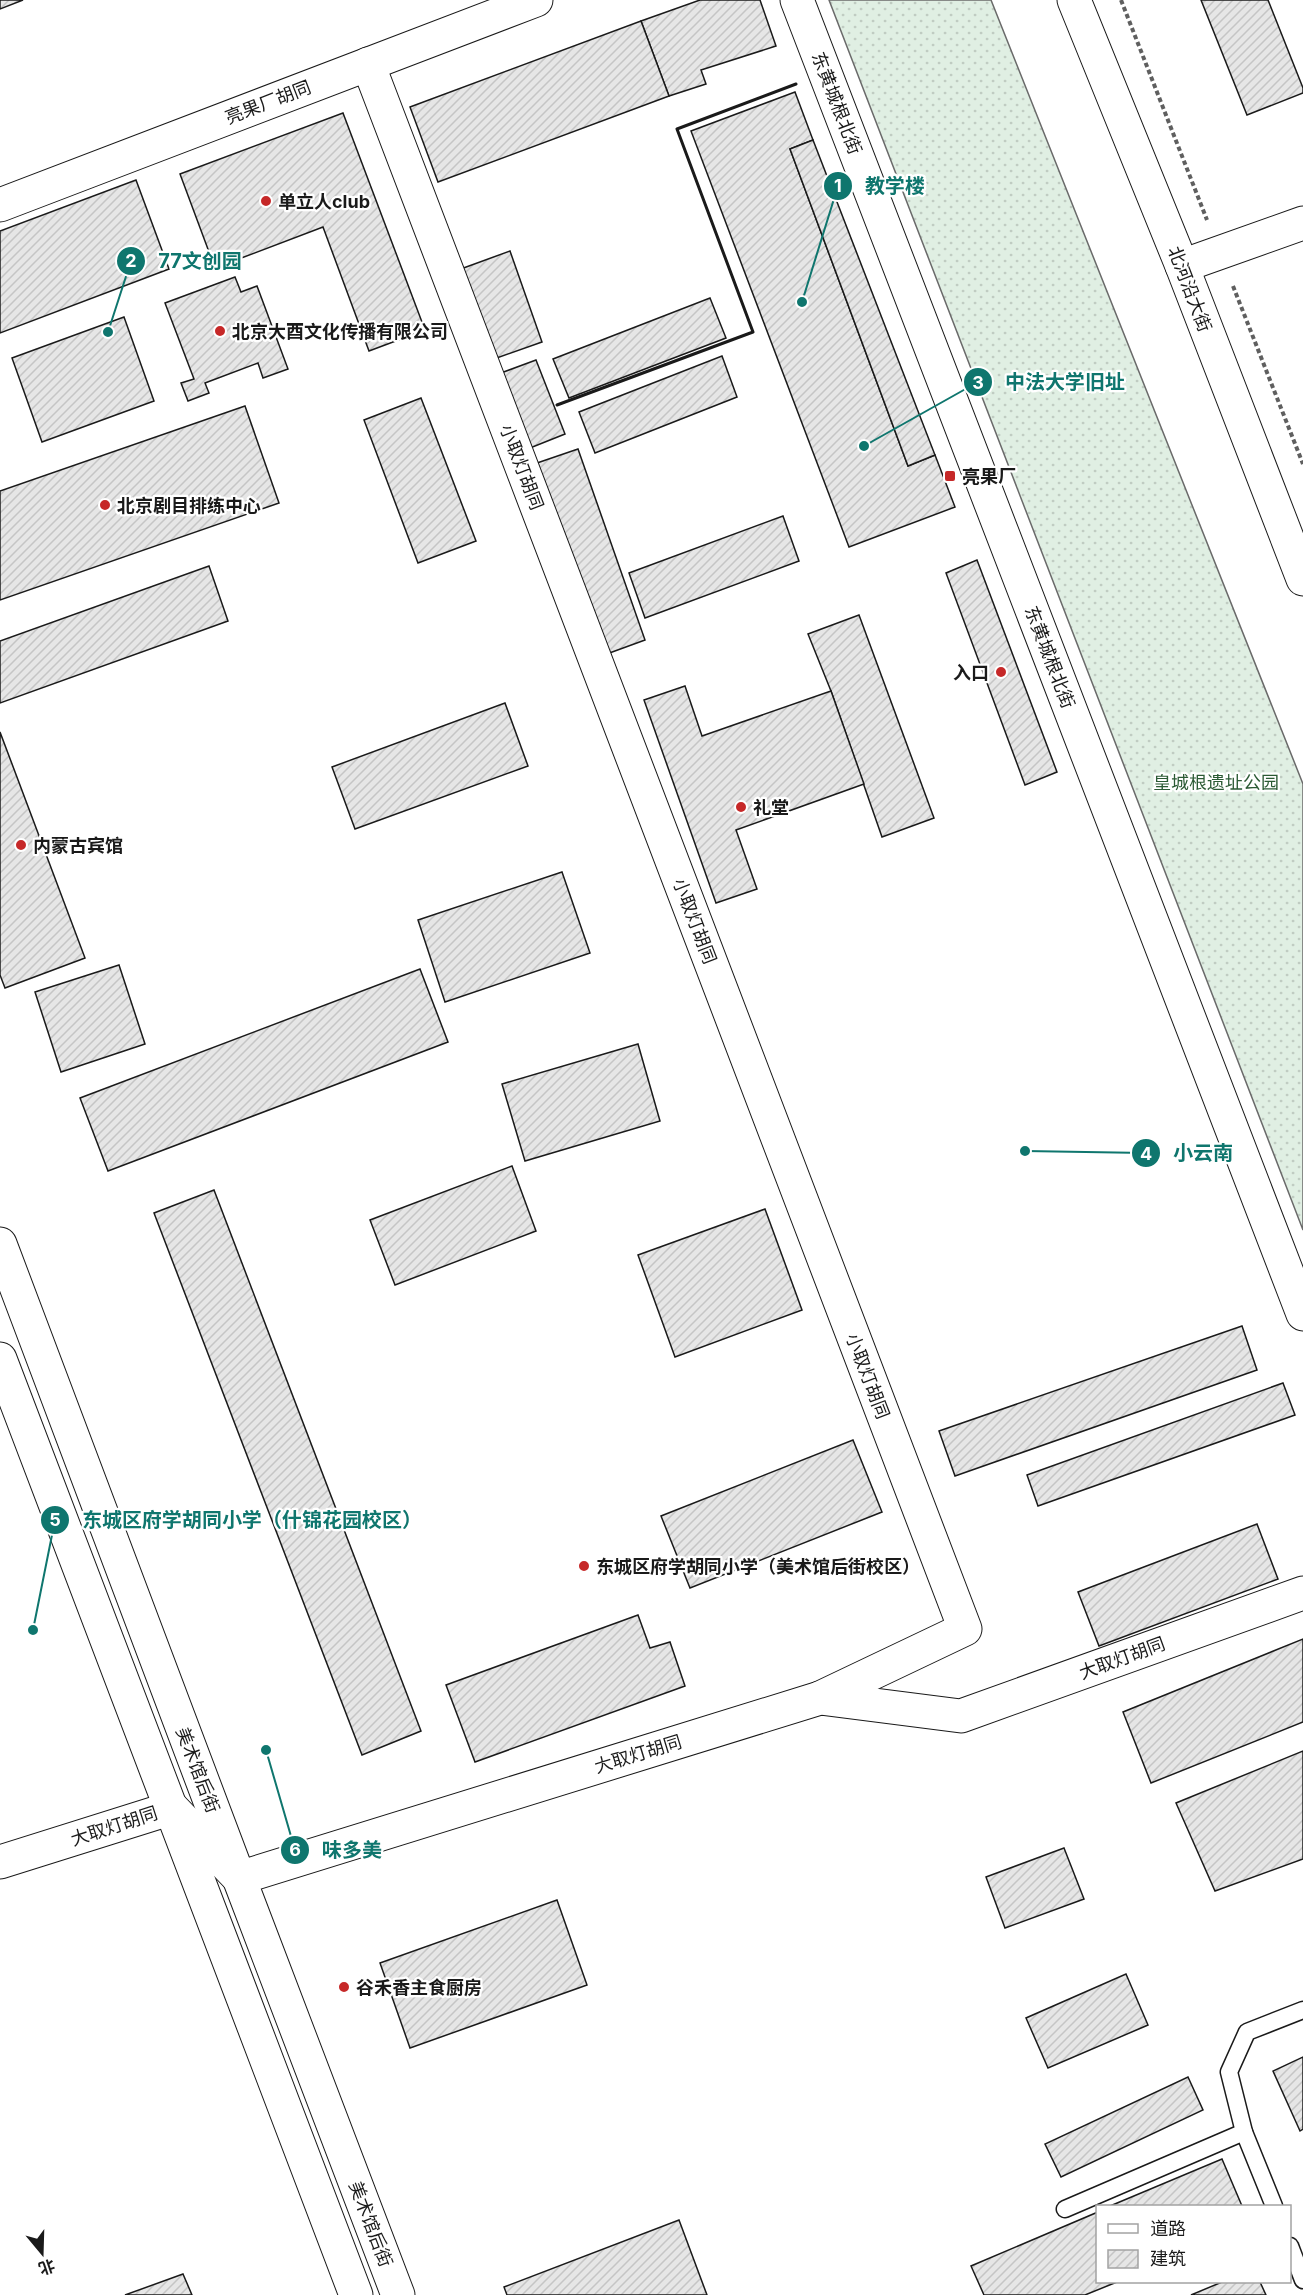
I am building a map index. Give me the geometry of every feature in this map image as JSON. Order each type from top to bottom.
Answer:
[{"type":"street","name":"亮果厂胡同","points":[[0,205],[536,0]]},
{"type":"street","name":"东黄城根北街","points":[[797,0],[1303,1314]]},
{"type":"street","name":"北河沿大街","points":[[1074,0],[1182,266],[1303,579]]},
{"type":"street","name":"小取灯胡同","points":[[368,64],[965,1629],[820,1698]]},
{"type":"street","points":[[1182,266],[1303,223]]},
{"type":"street","name":"美术馆后街","points":[[0,1244],[399,2295]]},
{"type":"street","points":[[0,1359],[356,2295]]},
{"type":"street","name":"大取灯胡同","points":[[0,1862],[172,1808],[239,1878],[820,1698],[961,1716],[1303,1593]]},
{"type":"lane","points":[[1274,2205],[1244,2132],[1229,2072],[1247,2032],[1303,2010]]},
{"type":"lane","points":[[1065,2210],[1244,2132]]},
{"type":"lane","points":[[1291,2249],[1303,2280]]},
{"type":"green space","name":"皇城根遗址公园","points":[[829,0],[991,0],[1303,784],[1303,1230]]},
{"type":"building","points":[[0,0],[23,0],[0,9]]},
{"type":"building","points":[[700,0],[760,0],[776,46],[701,70],[706,84],[669,96],[641,21]]},
{"type":"building","points":[[1201,0],[1268,0],[1303,93],[1247,115]]},
{"type":"building","points":[[641,21],[669,96],[438,182],[410,107]]},
{"type":"building","points":[[795,92],[813,140],[790,149],[908,466],[935,455],[955,507],[849,547],[691,131]]},
{"type":"building","points":[[343,113],[425,330],[369,351],[323,227],[215,268],[180,174]]},
{"type":"building","points":[[813,140],[935,455],[908,466],[790,149]]},
{"type":"building","points":[[136,180],[169,269],[0,333],[0,231]]},
{"type":"building","points":[[510,251],[542,342],[491,360],[458,270]]},
{"type":"building","points":[[235,277],[241,292],[257,286],[288,369],[263,378],[258,363],[205,383],[209,393],[188,401],[181,383],[194,379],[165,303]]},
{"type":"building","points":[[710,298],[726,338],[569,398],[553,359]]},
{"type":"building","points":[[124,317],[154,401],[42,442],[12,358]]},
{"type":"building","points":[[722,356],[737,397],[595,453],[579,412]]},
{"type":"building","points":[[536,360],[565,434],[530,448],[501,373]]},
{"type":"building","points":[[421,398],[476,541],[418,563],[364,420]]},
{"type":"building","points":[[245,406],[279,503],[0,600],[0,491]]},
{"type":"building","points":[[578,449],[645,640],[604,655],[537,463]]},
{"type":"building","points":[[783,516],[799,561],[645,618],[629,573]]},
{"type":"building","name":"入口","points":[[977,560],[1057,772],[1025,785],[946,573]]},
{"type":"building","points":[[209,566],[228,621],[0,703],[0,641]]},
{"type":"building","points":[[859,615],[934,818],[882,837],[831,691],[808,634]]},
{"type":"building","name":"礼堂","points":[[685,686],[702,736],[831,691],[864,784],[736,830],[757,889],[716,903],[644,700]]},
{"type":"building","points":[[505,703],[528,766],[355,829],[332,767]]},
{"type":"building","name":"内蒙古宾馆","points":[[0,732],[85,958],[5,988],[0,975]]},
{"type":"building","points":[[562,872],[590,953],[445,1002],[418,920]]},
{"type":"building","points":[[119,965],[145,1044],[61,1072],[35,992]]},
{"type":"building","points":[[420,969],[448,1042],[108,1171],[80,1098]]},
{"type":"building","points":[[638,1044],[660,1121],[525,1161],[502,1084]]},
{"type":"building","points":[[512,1166],[536,1231],[395,1285],[370,1220]]},
{"type":"building","points":[[214,1190],[421,1731],[362,1755],[154,1213]]},
{"type":"building","points":[[765,1209],[802,1310],[675,1357],[638,1255]]},
{"type":"building","points":[[1242,1326],[1257,1370],[955,1476],[939,1431]]},
{"type":"building","points":[[1283,1383],[1295,1415],[1038,1506],[1027,1475]]},
{"type":"building","points":[[853,1440],[882,1512],[690,1588],[661,1516]]},
{"type":"building","points":[[1257,1524],[1278,1579],[1099,1646],[1078,1592]]},
{"type":"building","points":[[638,1615],[650,1648],[670,1642],[685,1686],[475,1762],[446,1685]]},
{"type":"building","points":[[1303,1639],[1303,1722],[1151,1783],[1123,1712]]},
{"type":"building","points":[[1303,1751],[1303,1859],[1215,1891],[1176,1803]]},
{"type":"building","points":[[1064,1848],[1084,1899],[1005,1928],[986,1877]]},
{"type":"building","points":[[557,1900],[587,1985],[410,2048],[380,1963]]},
{"type":"building","points":[[1126,1974],[1148,2025],[1048,2068],[1026,2018]]},
{"type":"building","points":[[1303,2057],[1303,2129],[1300,2131],[1273,2071]]},
{"type":"building","points":[[1188,2077],[1203,2110],[1061,2177],[1045,2144]]},
{"type":"building","points":[[1222,2159],[1242,2205],[1112,2205]]},
{"type":"building","points":[[1096,2213],[1096,2283],[1115,2283],[1085,2295],[984,2295],[971,2266]]},
{"type":"building","points":[[679,2220],[707,2295],[507,2295],[504,2287]]},
{"type":"building","points":[[183,2274],[192,2295],[125,2295]]},
{"type":"building","points":[[1220,2283],[1260,2283],[1266,2295],[1191,2295]]},
{"type":"wall","points":[[557,405],[753,332],[677,129],[796,84]]},
{"type":"place","name":"单立人club","points":[[266,201]]},
{"type":"place","name":"教学楼","points":[[802,302]]},
{"type":"place","name":"北京大酉文化传播有限公司","points":[[220,331]]},
{"type":"place","name":"77文创园","points":[[108,332]]},
{"type":"place","name":"中法大学旧址","points":[[864,446]]},
{"type":"place","name":"亮果厂","points":[[950,476]]},
{"type":"place","name":"北京剧目排练中心","points":[[105,505]]},
{"type":"place","name":"入口","points":[[1001,672]]},
{"type":"place","name":"礼堂","points":[[741,807]]},
{"type":"place","name":"内蒙古宾馆","points":[[21,845]]},
{"type":"place","name":"小云南","points":[[1025,1151]]},
{"type":"place","name":"东城区府学胡同小学（美术馆后街校区）","points":[[584,1566]]},
{"type":"place","name":"东城区府学胡同小学（什锦花园校区）","points":[[33,1630]]},
{"type":"place","name":"味多美","points":[[266,1750]]},
{"type":"place","name":"谷禾香主食厨房","points":[[344,1987]]}]
